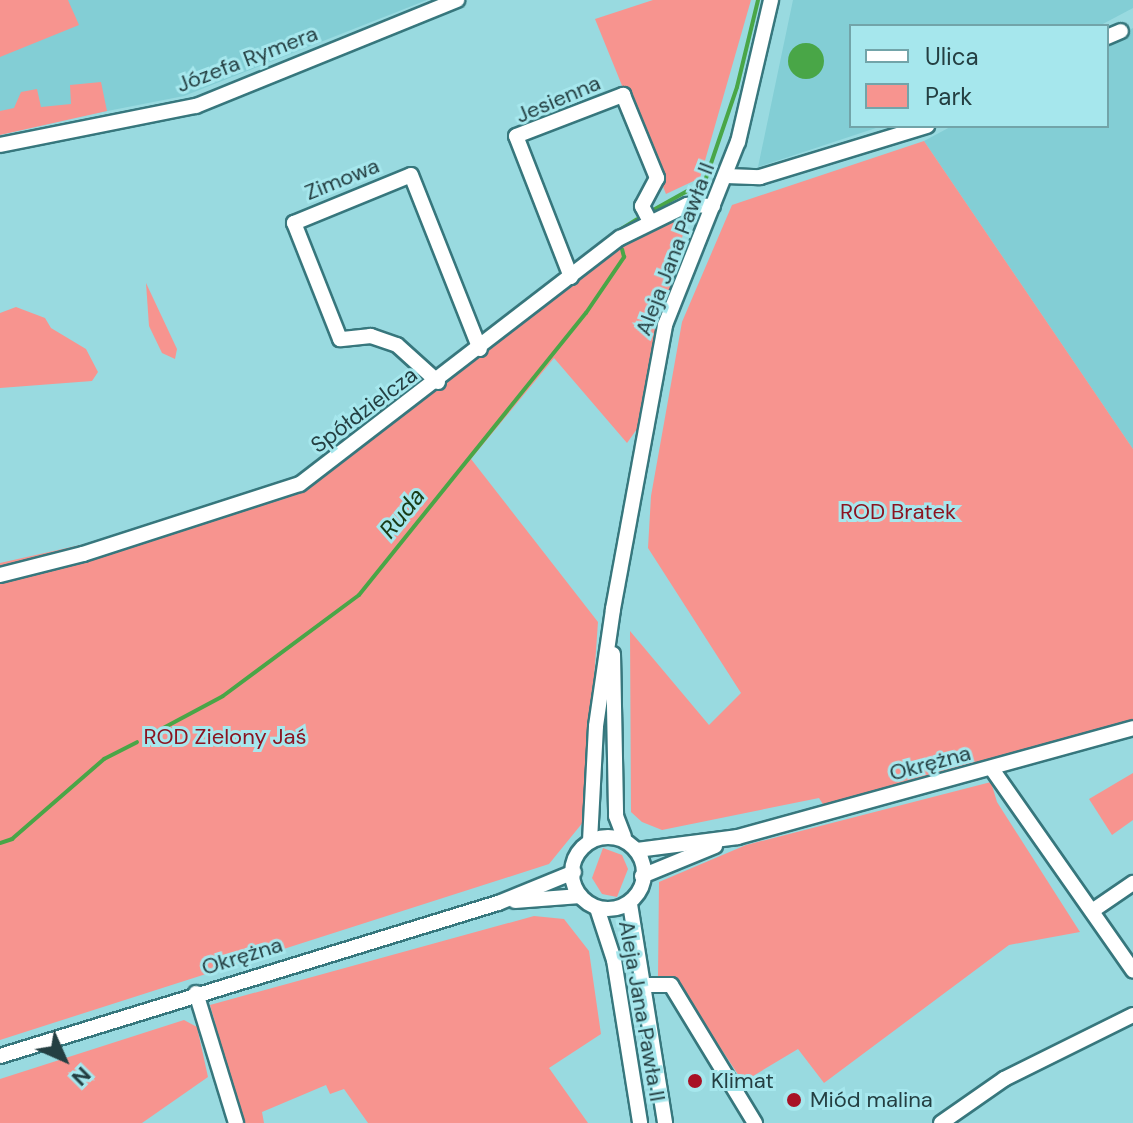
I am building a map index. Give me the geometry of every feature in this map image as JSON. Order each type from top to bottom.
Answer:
[{"type":"street","name":"Józefa Rymera","points":[[0,145],[196,106],[457,0]]},
{"type":"street","name":"Aleja Jana Pawła II","points":[[590,841],[596,726],[613,609],[665,325],[726,176],[771,0]]},
{"type":"street","name":"Jesienna","points":[[571,277],[516,136],[623,95],[657,178],[642,206],[650,222]]},
{"type":"street","points":[[726,176],[760,177],[920,128]]},
{"type":"street","name":"Zimowa","points":[[438,382],[397,345],[371,336],[340,339],[294,223],[411,175],[480,349]]},
{"type":"street","name":"Spółdzielcza","points":[[0,575],[83,554],[300,484],[438,382],[571,277],[650,222],[687,205],[713,206]]},
{"type":"street","name":"Aleja Jana Pawła II","points":[[613,609],[616,809],[624,837]]},
{"type":"street","name":"Okrężna","points":[[642,876],[738,837],[1133,728]]},
{"type":"street","points":[[992,769],[1133,970]]},
{"type":"street","points":[[624,837],[637,850],[642,876],[630,904],[597,908],[580,896],[574,872],[590,841],[624,837]]},
{"type":"street","name":"Okrężna","points":[[637,850],[738,837]]},
{"type":"street","name":"Okrężna","points":[[0,1056],[196,993],[498,903],[574,872]]},
{"type":"street","points":[[1092,911],[1133,883]]},
{"type":"street","name":"Okrężna","points":[[498,903],[580,896]]},
{"type":"street","name":"Aleja Jana Pawła II","points":[[630,904],[665,1123]]},
{"type":"street","name":"Aleja Jana Pawła II","points":[[597,908],[614,960],[640,1123]]},
{"type":"street","points":[[642,985],[671,985],[755,1123]]},
{"type":"street","points":[[196,993],[236,1123]]},
{"type":"street","points":[[941,1123],[1016,1072],[1133,1015]]},
{"type":"shaded area","points":[[0,0],[427,0],[184,96],[0,132]]},
{"type":"shaded area","points":[[793,0],[1133,0],[1133,8],[1103,24],[849,24],[849,128],[876,128],[758,167]]},
{"type":"shaded area","points":[[1133,28],[1133,449],[924,141],[948,128],[1109,128],[1109,41]]},
{"type":"shaded area","points":[[806,43],[819,48],[824,61],[819,74],[806,79],[793,74],[788,61],[793,48]]},
{"type":"green space","points":[[0,0],[68,0],[79,25],[0,57]]},
{"type":"green space","points":[[653,0],[751,0],[700,178],[666,194],[595,19]]},
{"type":"green space","points":[[101,82],[107,111],[0,135],[0,111],[14,108],[21,92],[37,89],[41,107],[71,104],[70,85]]},
{"type":"green space","name":"ROD Bratek","points":[[924,141],[1133,449],[1133,728],[829,814],[819,798],[662,830],[642,822],[631,812],[630,631],[709,725],[741,693],[648,548],[651,496],[682,322],[732,205]]},
{"type":"green space","name":"ROD Zielony Jaś","points":[[671,219],[686,220],[642,422],[627,443],[554,358],[471,459],[598,622],[584,821],[549,864],[0,1040],[0,563],[281,500],[421,402],[623,243]]},
{"type":"green space","points":[[146,283],[177,349],[175,359],[162,353],[149,326]]},
{"type":"green space","points":[[16,307],[45,318],[51,328],[86,349],[98,372],[92,381],[0,388],[0,313]]},
{"type":"green space","points":[[1133,773],[1133,820],[1112,835],[1089,799]]},
{"type":"green space","points":[[991,782],[997,802],[1080,932],[1009,945],[824,1083],[798,1049],[743,1082],[676,981],[658,976],[659,882],[746,845]]},
{"type":"green space","points":[[603,848],[622,855],[628,869],[617,897],[602,894],[592,878]]},
{"type":"green space","points":[[534,916],[564,919],[589,951],[601,1034],[549,1068],[588,1123],[368,1123],[344,1089],[330,1094],[326,1085],[262,1112],[264,1123],[243,1123],[210,1005]]},
{"type":"green space","points":[[184,1020],[197,1027],[208,1077],[142,1123],[0,1123],[0,1079]]},
{"type":"waterway","points":[[655,209],[705,181],[737,87],[758,0]]},
{"type":"waterway","points":[[618,231],[637,219]]},
{"type":"waterway","name":"Ruda","points":[[154,733],[223,696],[359,595],[586,313],[624,257],[622,249]]},
{"type":"waterway","name":"Ruda","points":[[0,843],[12,839],[104,759],[137,742]]},
{"type":"place","name":"Klimat","points":[[695,1081]]},
{"type":"place","name":"Miód malina","points":[[794,1100]]}]
